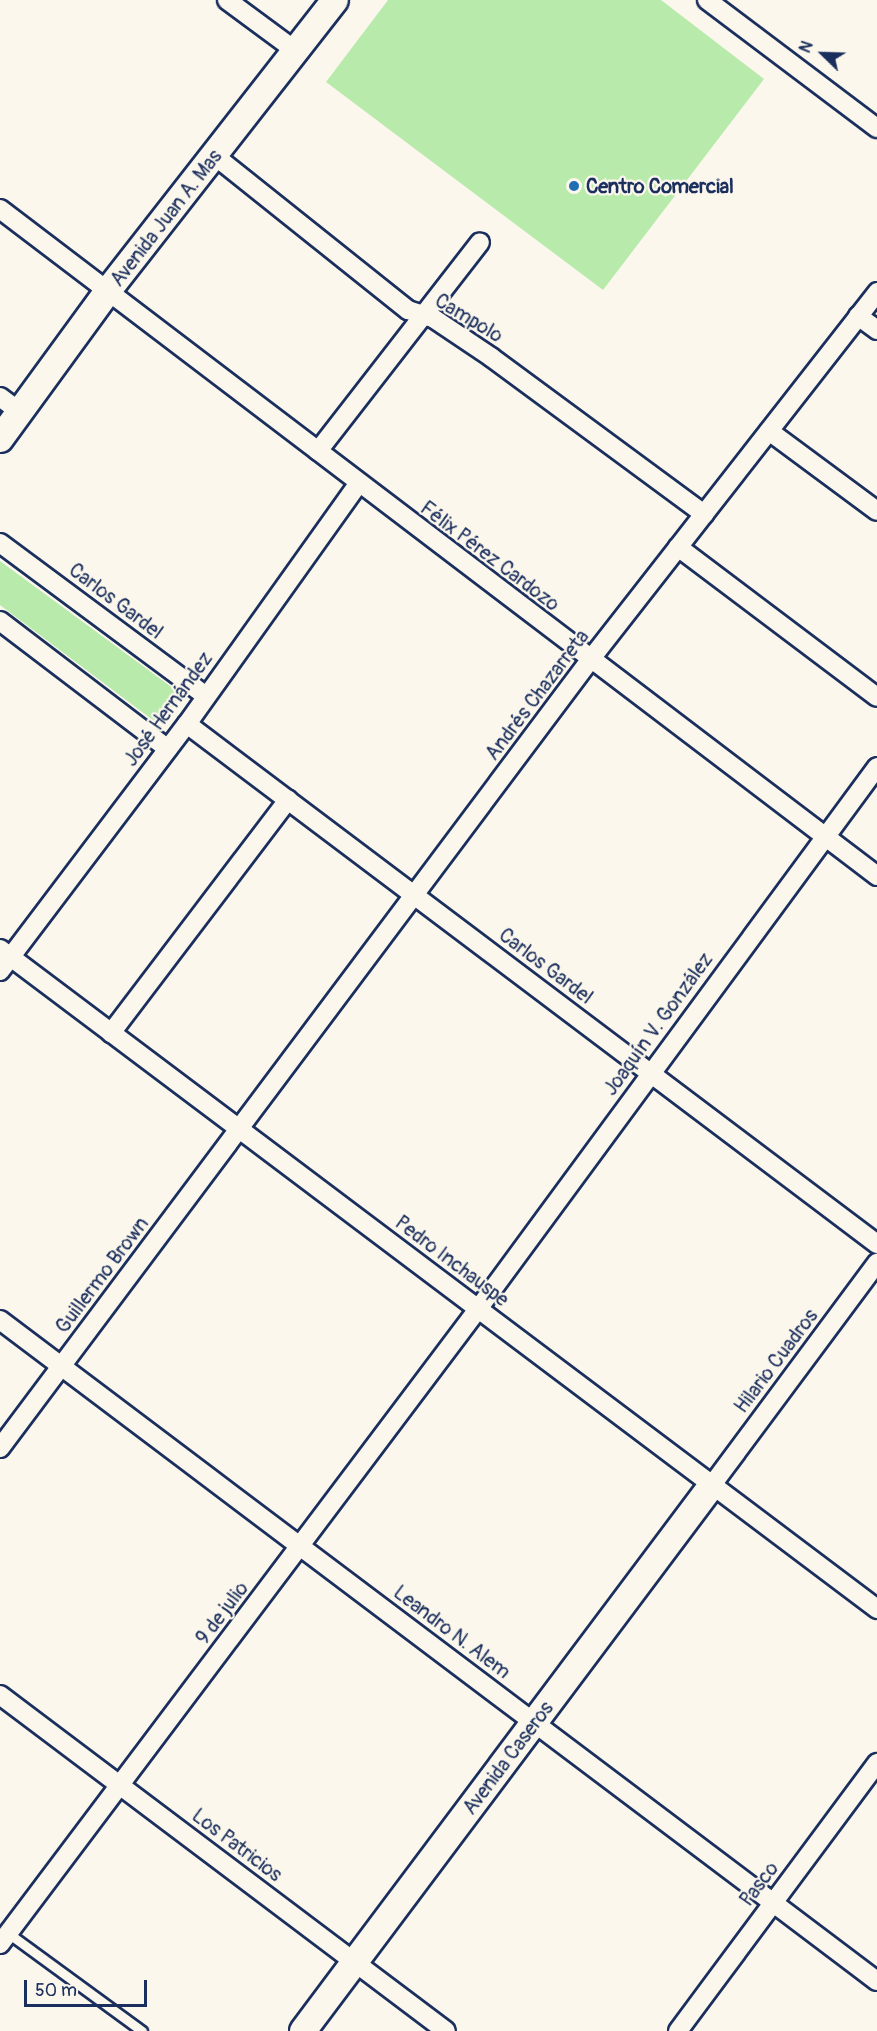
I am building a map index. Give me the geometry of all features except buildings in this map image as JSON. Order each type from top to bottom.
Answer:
[{"type":"main road","name":"Avenida Juan A. Mas","points":[[0,439],[10,404],[110,288],[335,0]]},
{"type":"main road","name":"Avenida Caseros","points":[[303,2031],[712,1485]]},
{"type":"street","points":[[227,0],[296,51]]},
{"type":"street","points":[[709,1],[877,128]]},
{"type":"street","name":"Campolo","points":[[215,156],[408,310],[420,314],[491,357],[704,514]]},
{"type":"street","name":"Félix Pérez Cardozo","points":[[0,209],[110,288],[358,484],[877,876]]},
{"type":"street","points":[[318,451],[379,375],[420,314],[480,242]]},
{"type":"street","name":"Andrés Chazarreta","points":[[239,1129],[590,660],[877,292]]},
{"type":"street","points":[[858,316],[877,330]]},
{"type":"street","points":[[769,431],[877,511]]},
{"type":"street","name":"José Hernández","points":[[4,959],[187,724],[358,484]]},
{"type":"street","name":"Carlos Gardel","points":[[0,543],[206,696]]},
{"type":"street","points":[[678,547],[877,698]]},
{"type":"street","points":[[0,621],[168,749]]},
{"type":"street","name":"Carlos Gardel","points":[[187,724],[877,1244]]},
{"type":"street","name":"Joaquín V. González","points":[[478,1309],[877,767]]},
{"type":"street","points":[[111,1033],[288,800]]},
{"type":"street","name":"Pedro Inchauspe","points":[[4,959],[111,1033],[877,1609]]},
{"type":"street","name":"Guillermo Brown","points":[[0,1448],[239,1129]]},
{"type":"street","name":"Hilario Cuadros","points":[[712,1485],[877,1263]]},
{"type":"street","name":"9 de julio","points":[[4,1939],[478,1309]]},
{"type":"street","name":"Leandro N. Alem","points":[[0,1320],[877,1981]]},
{"type":"street","name":"Los Patricios","points":[[0,1695],[446,2031]]},
{"type":"street","name":"Pasco","points":[[678,2031],[877,1763]]},
{"type":"lane","points":[[4,1939],[142,2031]]},
{"type":"green space","name":"Centro Comercial","points":[[388,0],[661,0],[764,79],[603,290],[326,82]]},
{"type":"green space","points":[[0,561],[181,694],[158,724],[0,605]]},
{"type":"place","name":"Centro Comercial","points":[[574,186]]}]
